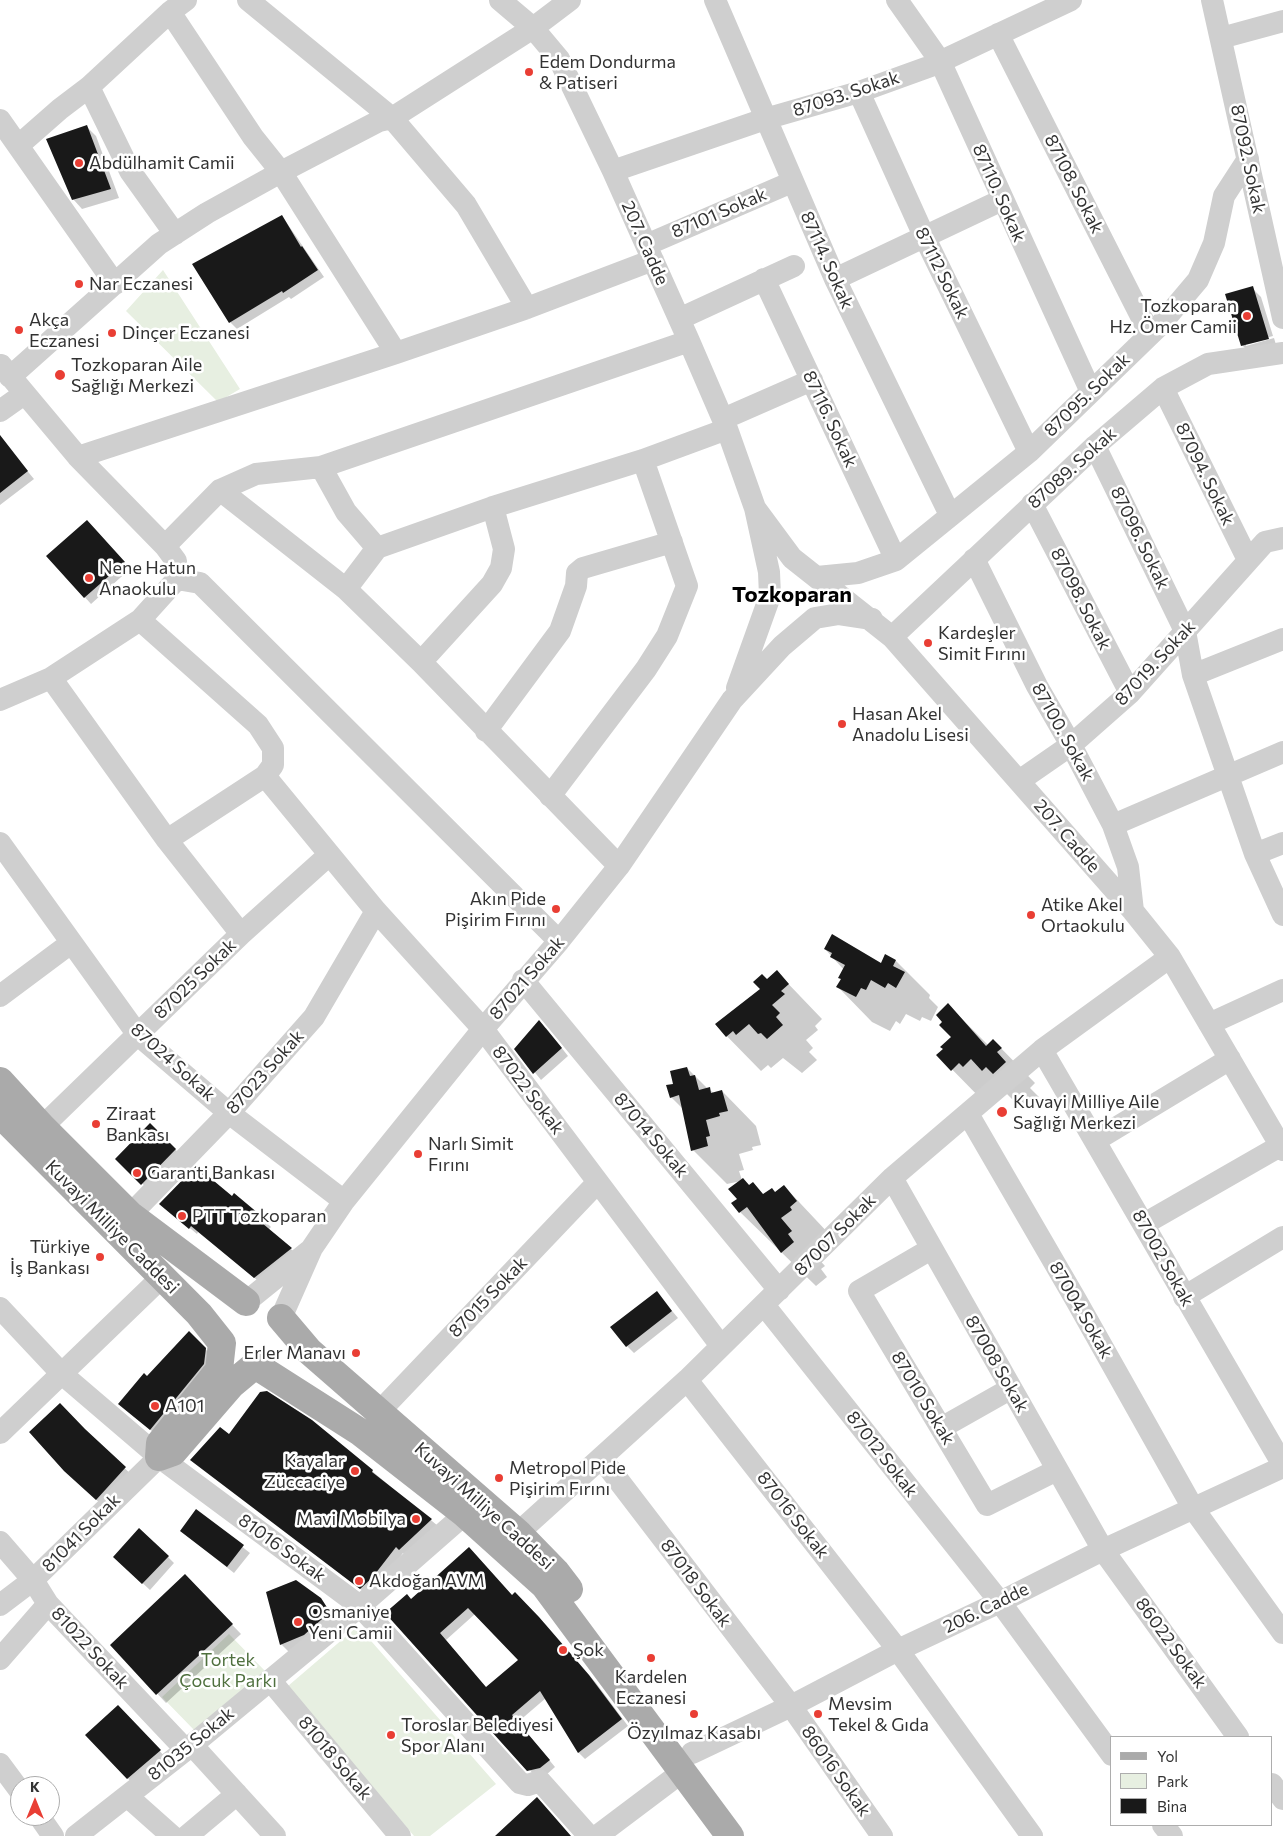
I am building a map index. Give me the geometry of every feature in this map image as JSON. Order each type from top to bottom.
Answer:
[{"type":"main road","name":"Kuvayi Milliye Caddesi","points":[[0,1081],[42,1127],[130,1215],[246,1302]]},
{"type":"main road","name":"Kuvayi Milliye Caddesi","points":[[2,1118],[162,1277],[222,1342]]},
{"type":"main road","points":[[222,1342],[227,1352],[244,1364],[255,1365],[265,1362],[281,1349],[284,1334],[282,1318],[267,1304],[256,1301],[236,1306],[223,1322],[219,1370],[160,1443],[158,1457],[173,1452],[232,1385],[255,1365]]},
{"type":"main road","name":"Kuvayi Milliye Caddesi","points":[[282,1318],[309,1351],[518,1533],[556,1572],[687,1762],[730,1836]]},
{"type":"main road","name":"Kuvayi Milliye Caddesi","points":[[255,1365],[360,1432],[465,1514],[544,1585],[687,1762],[751,1836]]},
{"type":"street","points":[[248,0],[392,118],[466,205],[527,308]]},
{"type":"street","name":"207. Cadde","points":[[500,0],[534,28],[559,59],[613,171],[689,341],[725,424],[755,508],[792,558],[872,619],[892,637],[1133,911],[1170,957],[1282,1148]]},
{"type":"street","points":[[3,693],[51,678],[140,620],[177,579],[176,561],[165,546],[78,457],[5,370],[115,284],[159,244],[281,172],[379,121],[392,118],[534,28],[570,0]]},
{"type":"street","name":"87114. Sokak","points":[[715,0],[835,279],[950,516]]},
{"type":"street","name":"87110. Sokak","points":[[898,0],[940,61],[1091,392]]},
{"type":"street","name":"87093. Sokak","points":[[613,171],[765,119],[859,92],[940,61],[1071,0]]},
{"type":"street","name":"87092. Sokak","points":[[1212,0],[1283,318]]},
{"type":"street","points":[[19,145],[60,109],[89,87],[178,6],[252,137],[281,172],[396,353]]},
{"type":"street","points":[[1220,38],[1283,22]]},
{"type":"street","name":"87108. Sokak","points":[[998,34],[1150,334]]},
{"type":"street","points":[[89,87],[130,171],[175,234]]},
{"type":"street","name":"87112 Sokak","points":[[859,92],[924,236],[1029,452]]},
{"type":"street","points":[[0,120],[115,284]]},
{"type":"street","name":"87095. Sokak","points":[[817,577],[858,573],[896,560],[1029,452],[1091,392],[1150,334],[1198,280],[1214,243],[1224,196],[1248,159]]},
{"type":"street","name":"87101 Sokak","points":[[78,457],[527,308],[650,252],[792,182]]},
{"type":"street","points":[[835,279],[1002,200]]},
{"type":"street","points":[[679,319],[794,266]]},
{"type":"street","name":"87116. Sokak","points":[[764,279],[896,560]]},
{"type":"street","points":[[165,546],[220,490],[256,474],[321,467],[689,341]]},
{"type":"street","name":"87089. Sokak","points":[[892,637],[1095,446],[1163,388],[1208,364],[1283,353]]},
{"type":"street","points":[[346,589],[377,548],[493,507],[643,460],[725,424],[812,380]]},
{"type":"street","name":"87094. Sokak","points":[[1163,388],[1248,560]]},
{"type":"street","points":[[0,411],[24,394]]},
{"type":"street","name":"87096. Sokak","points":[[1095,446],[1185,631],[1193,675],[1256,854],[1283,916]]},
{"type":"street","points":[[550,796],[646,669],[667,636],[687,586],[643,460]]},
{"type":"street","points":[[321,467],[346,512],[377,548]]},
{"type":"street","points":[[220,490],[346,589],[421,662],[619,866]]},
{"type":"street","name":"87098. Sokak","points":[[1032,504],[1130,693]]},
{"type":"street","points":[[421,662],[492,584],[501,568],[504,549],[493,507]]},
{"type":"street","points":[[755,508],[769,572],[770,596],[776,613],[790,623],[799,624],[815,618],[839,614],[872,619]]},
{"type":"street","name":"87019. Sokak","points":[[1019,781],[1071,745],[1130,693],[1265,542],[1283,538]]},
{"type":"street","points":[[486,731],[560,631],[576,586],[577,573],[583,568],[672,542]]},
{"type":"street","name":"87100. Sokak","points":[[974,559],[1037,686],[1071,745],[1113,826],[1128,867],[1133,911]]},
{"type":"street","points":[[801,570],[817,577],[825,594],[821,611],[782,646],[732,700],[772,587],[784,573],[801,570]]},
{"type":"street","points":[[177,579],[200,584],[559,941]]},
{"type":"street","points":[[140,620],[258,725],[273,748],[273,765],[265,776],[167,840]]},
{"type":"street","points":[[1193,675],[1283,639]]},
{"type":"street","points":[[51,678],[167,840],[242,934]]},
{"type":"street","name":"87021 Sokak","points":[[282,1318],[312,1248],[344,1201],[523,980],[559,941],[619,866],[732,700]]},
{"type":"street","points":[[1113,826],[1283,752]]},
{"type":"street","name":"87022 Sokak","points":[[265,776],[376,911],[483,1029],[721,1346]]},
{"type":"street","name":"87024 Sokak","points":[[0,843],[138,1036],[229,1113],[344,1201]]},
{"type":"street","points":[[1256,854],[1283,844]]},
{"type":"street","name":"87025 Sokak","points":[[42,1127],[242,934],[329,855]]},
{"type":"street","name":"87023 Sokak","points":[[130,1215],[229,1113],[314,1018],[376,911]]},
{"type":"street","points":[[0,996],[71,943]]},
{"type":"street","name":"87007 Sokak","points":[[518,1533],[602,1459],[687,1380],[892,1178],[1042,1050],[1170,957]]},
{"type":"street","name":"87014 Sokak","points":[[523,980],[772,1297]]},
{"type":"street","points":[[1209,1024],[1283,990]]},
{"type":"street","name":"87002 Sokak","points":[[1042,1050],[1096,1140],[1184,1297],[1283,1466]]},
{"type":"street","points":[[1096,1140],[1230,1059]]},
{"type":"street","name":"87004 Sokak","points":[[968,1114],[1076,1300],[1193,1508],[1283,1633]]},
{"type":"street","points":[[1144,1224],[1282,1148]]},
{"type":"street","name":"87008 Sokak","points":[[892,1178],[1103,1550]]},
{"type":"street","name":"87015 Sokak","points":[[380,1412],[598,1183]]},
{"type":"street","points":[[1184,1297],[1283,1237]]},
{"type":"street","name":"87021 Sokak","points":[[246,1302],[312,1248]]},
{"type":"street","name":"87010 Sokak","points":[[931,1249],[860,1291],[988,1506],[1057,1470]]},
{"type":"street","points":[[0,1433],[162,1277]]},
{"type":"street","name":"87012 Sokak","points":[[772,1297],[1110,1752]]},
{"type":"street","name":"81016 Sokak","points":[[0,1308],[62,1374],[158,1457],[360,1606],[520,1784],[528,1785],[540,1781],[589,1836]]},
{"type":"street","name":"87016 Sokak","points":[[687,1380],[898,1650],[1032,1836]]},
{"type":"street","points":[[941,1428],[1010,1389]]},
{"type":"street","name":"81041 Sokak","points":[[0,1605],[33,1580],[158,1457]]},
{"type":"street","name":"87018 Sokak","points":[[602,1459],[791,1706]]},
{"type":"street","name":"206. Cadde","points":[[597,1836],[687,1762],[898,1650],[1000,1602],[1103,1550],[1283,1466]]},
{"type":"street","name":"81035 Sokak","points":[[76,1836],[189,1747],[360,1606],[465,1514]]},
{"type":"street","name":"81022 Sokak","points":[[0,1542],[33,1580],[48,1604],[237,1794],[275,1836]]},
{"type":"street","name":"86022 Sokak","points":[[1103,1550],[1237,1736]]},
{"type":"street","points":[[0,1659],[48,1604]]},
{"type":"street","name":"81018 Sokak","points":[[270,1680],[400,1836]]},
{"type":"street","name":"86016 Sokak","points":[[791,1706],[882,1836]]},
{"type":"street","points":[[0,1764],[10,1778]]},
{"type":"street","points":[[1273,1785],[1283,1799]]},
{"type":"street","points":[[187,1836],[237,1794]]},
{"type":"street","points":[[127,1796],[172,1836]]},
{"type":"street","points":[[1164,1826],[1172,1836]]},
{"type":"green space","points":[[163,270],[240,389],[218,402],[126,311]]},
{"type":"green space","name":"Toroslar Belediyesi Spor Alanı","points":[[358,1626],[496,1784],[430,1836],[414,1836],[288,1686]]},
{"type":"green space","name":"Tortek Çocuk Parkı","points":[[229,1634],[266,1672],[195,1731],[162,1697]]},
{"type":"building","name":"Abdülhamit Camii","points":[[87,125],[111,189],[72,200],[46,139]]},
{"type":"building","points":[[282,215],[301,247],[318,270],[283,293],[282,291],[229,323],[192,264]]},
{"type":"building","name":"Tozkoparan Hz. Ömer Camii","points":[[1253,286],[1269,339],[1241,346],[1225,294]]},
{"type":"building","points":[[0,435],[28,471],[0,493]]},
{"type":"building","points":[[87,520],[125,562],[84,598],[46,556]]},
{"type":"building","points":[[832,934],[881,963],[885,954],[896,960],[893,966],[905,972],[896,988],[888,983],[885,988],[871,980],[866,990],[861,988],[856,997],[836,987],[841,979],[838,978],[845,965],[830,957],[832,953],[824,949]]},
{"type":"building","points":[[777,970],[789,984],[781,991],[785,994],[772,1005],[780,1013],[776,1017],[783,1025],[767,1039],[761,1033],[758,1034],[749,1024],[736,1035],[733,1031],[726,1037],[715,1024],[760,989],[753,982],[762,974],[767,979]]},
{"type":"building","points":[[948,1003],[986,1046],[993,1039],[1002,1048],[997,1052],[1006,1062],[993,1074],[986,1067],[982,1071],[971,1059],[963,1067],[959,1063],[951,1071],[936,1055],[943,1049],[940,1047],[951,1037],[939,1025],[942,1022],[936,1015]]},
{"type":"building","points":[[539,1020],[562,1048],[533,1074],[514,1049]]},
{"type":"building","points":[[687,1067],[690,1076],[695,1075],[699,1090],[710,1087],[711,1093],[722,1090],[728,1111],[719,1113],[720,1116],[706,1120],[710,1136],[706,1137],[708,1146],[691,1151],[679,1095],[670,1098],[666,1085],[673,1084],[670,1071]]},
{"type":"building","points":[[150,1123],[176,1149],[141,1185],[115,1159]]},
{"type":"building","points":[[196,1166],[232,1196],[234,1193],[265,1219],[262,1223],[292,1248],[254,1278],[191,1226],[189,1229],[159,1204]]},
{"type":"building","points":[[743,1178],[749,1185],[753,1182],[763,1194],[772,1188],[775,1192],[784,1185],[797,1201],[790,1207],[792,1210],[781,1218],[792,1231],[788,1234],[794,1242],[781,1253],[747,1207],[739,1213],[731,1203],[737,1199],[728,1189]]},
{"type":"building","points":[[657,1291],[672,1311],[626,1347],[610,1327]]},
{"type":"building","points":[[189,1331],[206,1348],[204,1364],[150,1430],[118,1404],[144,1373],[147,1376]]},
{"type":"building","points":[[267,1391],[312,1420],[373,1470],[372,1472],[432,1519],[399,1550],[396,1547],[372,1578],[360,1589],[190,1460],[220,1427],[229,1434],[260,1392]]},
{"type":"building","points":[[60,1403],[126,1467],[96,1500],[64,1471],[29,1432]]},
{"type":"building","points":[[196,1509],[244,1545],[227,1567],[180,1531]]},
{"type":"building","points":[[139,1528],[169,1556],[142,1584],[113,1557]]},
{"type":"building","points":[[469,1547],[512,1595],[515,1592],[539,1617],[589,1675],[622,1719],[578,1753],[540,1691],[512,1715],[550,1760],[540,1768],[527,1771],[385,1613],[407,1594],[411,1599]],"holes":[[[468,1608],[518,1660],[486,1687],[440,1633]]]},
{"type":"building","points":[[185,1574],[233,1624],[156,1695],[110,1645]]},
{"type":"building","name":"Osmaniye Yeni Camii","points":[[296,1580],[321,1598],[330,1612],[304,1635],[280,1645],[266,1592]]},
{"type":"building","points":[[118,1705],[161,1750],[127,1779],[85,1735]]},
{"type":"building","points":[[537,1797],[571,1836],[495,1836]]},
{"type":"place","name":"Edem Dondurma & Patiseri","points":[[529,72]]},
{"type":"place","name":"Abdülhamit Camii","points":[[79,163]]},
{"type":"place","name":"Nar Eczanesi","points":[[79,284]]},
{"type":"place","name":"Tozkoparan Hz. Ömer Camii","points":[[1247,316]]},
{"type":"place","name":"Akça Eczanesi","points":[[19,330]]},
{"type":"place","name":"Dinçer Eczanesi","points":[[112,333]]},
{"type":"place","name":"Tozkoparan Aile Sağlığı Merkezi","points":[[60,375]]},
{"type":"place","name":"Nene Hatun Anaokulu","points":[[89,578]]},
{"type":"place","name":"Kardeşler Simit Fırını","points":[[928,643]]},
{"type":"place","name":"Hasan Akel Anadolu Lisesi","points":[[842,724]]},
{"type":"place","name":"Akın Pide Pişirim Fırını","points":[[556,909]]},
{"type":"place","name":"Atike Akel Ortaokulu","points":[[1031,915]]},
{"type":"place","name":"Kuvayi Milliye Aile Sağlığı Merkezi","points":[[1002,1112]]},
{"type":"place","name":"Ziraat Bankası","points":[[96,1124]]},
{"type":"place","name":"Narlı Simit Fırını","points":[[418,1154]]},
{"type":"place","name":"Garanti Bankası","points":[[137,1173]]},
{"type":"place","name":"PTT Tozkoparan","points":[[182,1216]]},
{"type":"place","name":"Türkiye İş Bankası","points":[[100,1257]]},
{"type":"place","name":"Erler Manavı","points":[[356,1353]]},
{"type":"place","name":"A101","points":[[155,1406]]},
{"type":"place","name":"Kayalar Züccaciye","points":[[355,1471]]},
{"type":"place","name":"Metropol Pide Pişirim Fırını","points":[[499,1478]]},
{"type":"place","name":"Mavi Mobilya","points":[[416,1519]]},
{"type":"place","name":"Akdoğan AVM","points":[[359,1581]]},
{"type":"place","name":"Osmaniye Yeni Camii","points":[[298,1622]]},
{"type":"place","name":"Şok","points":[[563,1650]]},
{"type":"place","name":"Kardelen Eczanesi","points":[[651,1658]]},
{"type":"place","name":"Özyılmaz Kasabı","points":[[694,1714]]},
{"type":"place","name":"Mevsim Tekel & Gıda","points":[[818,1714]]},
{"type":"place","name":"Toroslar Belediyesi Spor Alanı","points":[[391,1735]]},
{"type":"district","name":"Tozkoparan","points":[[792,595]]}]
